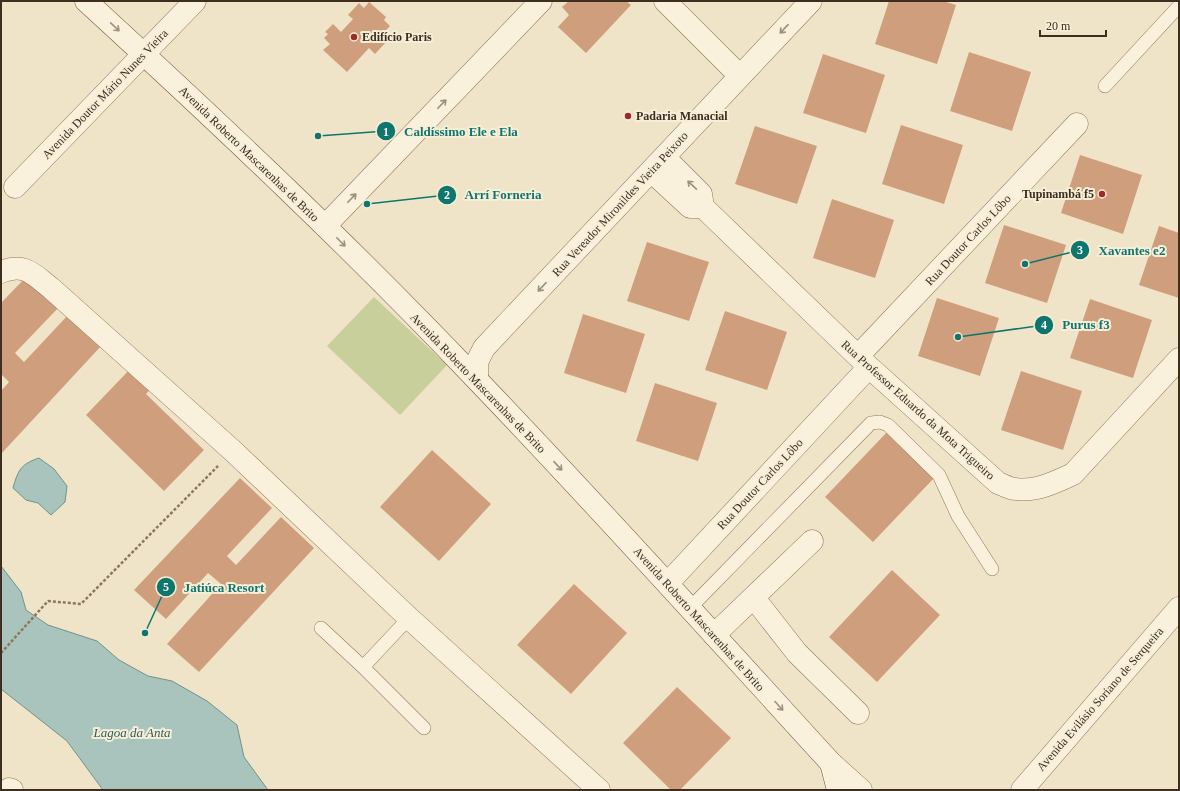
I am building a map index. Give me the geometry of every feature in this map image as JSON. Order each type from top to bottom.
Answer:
[{"type":"street","name":"Avenida Roberto Mascarenhas de Brito","points":[[86,1],[325,226],[477,379],[668,584],[831,763],[838,790]]},
{"type":"street","name":"Avenida Doutor Mário Nunes Vieira","points":[[15,187],[195,1]]},
{"type":"street","points":[[325,226],[541,1]]},
{"type":"street","points":[[665,1],[740,76]]},
{"type":"street","name":"Rua Vereador Mironildes Vieira Peixoto","points":[[477,379],[477,362],[484,348],[811,1]]},
{"type":"street","name":"Rua Doutor Carlos Lôbo","points":[[668,584],[864,361],[1077,124]]},
{"type":"street","name":"Rua Professor Eduardo da Mota Trigueiro","points":[[657,164],[690,207],[703,207],[864,361],[998,483],[1015,489],[1053,484],[1073,474],[1179,359]]},
{"type":"street","points":[[1,272],[17,267],[32,273],[233,451],[409,618],[599,790]]},
{"type":"street","points":[[714,635],[812,541]]},
{"type":"street","points":[[754,598],[797,653],[858,713]]},
{"type":"street","name":"Avenida Evilásio Soriano de Serqueira","points":[[1022,790],[1179,608]]},
{"type":"street","points":[[831,763],[861,790]]},
{"type":"lane","points":[[1105,86],[1179,6]]},
{"type":"lane","points":[[690,608],[871,423],[880,422],[888,425],[939,475],[958,516],[992,569]]},
{"type":"lane","points":[[363,667],[409,618]]},
{"type":"lane","points":[[321,628],[363,667],[424,728]]},
{"type":"path","points":[[1,653],[48,601],[81,604],[233,451]]},
{"type":"green space","points":[[374,297],[447,365],[400,415],[327,346]]},
{"type":"water","points":[[39,458],[54,469],[67,486],[65,502],[51,515],[38,503],[26,500],[13,488],[21,468]]},
{"type":"water","name":"Lagoa da Anta","points":[[1,566],[21,592],[26,610],[48,625],[97,641],[119,660],[148,676],[172,681],[207,701],[237,725],[244,757],[268,790],[103,790],[67,741],[1,689]]},
{"type":"building","points":[[569,1],[626,1],[631,5],[586,53],[558,27],[569,15],[562,7]]},
{"type":"building","points":[[889,1],[943,1],[956,5],[937,64],[875,44]]},
{"type":"building","name":"Edifício Paris","points":[[369,2],[386,17],[384,20],[390,26],[381,35],[387,41],[375,54],[369,48],[347,72],[323,50],[330,44],[324,38],[328,34],[325,32],[333,24],[341,32],[353,19],[348,15],[359,3],[364,8]]},
{"type":"building","points":[[969,52],[1031,72],[1012,131],[950,111]]},
{"type":"building","points":[[823,54],[885,75],[866,133],[803,113]]},
{"type":"building","points":[[901,125],[963,145],[944,204],[882,184]]},
{"type":"building","points":[[755,126],[817,146],[797,204],[735,184]]},
{"type":"building","name":"Tupinambá f5","points":[[1080,155],[1142,175],[1123,234],[1061,213]]},
{"type":"building","points":[[832,199],[894,220],[875,278],[813,258]]},
{"type":"building","points":[[1004,225],[1066,245],[1047,303],[985,283]]},
{"type":"building","points":[[1159,226],[1179,233],[1179,298],[1139,285]]},
{"type":"building","points":[[647,242],[709,262],[689,321],[627,301]]},
{"type":"building","points":[[28,275],[60,306],[15,353],[24,362],[69,314],[102,345],[1,454],[1,391],[9,382],[1,374],[1,303]]},
{"type":"building","points":[[937,298],[999,318],[980,376],[918,356]]},
{"type":"building","points":[[1090,299],[1152,320],[1133,378],[1070,358]]},
{"type":"building","points":[[725,311],[787,332],[767,390],[705,370]]},
{"type":"building","points":[[583,314],[645,334],[626,393],[564,373]]},
{"type":"building","points":[[133,366],[153,386],[146,394],[204,450],[164,491],[86,415]]},
{"type":"building","points":[[1021,371],[1082,391],[1063,450],[1001,430]]},
{"type":"building","points":[[655,383],[717,403],[698,461],[636,441]]},
{"type":"building","points":[[889,430],[936,476],[873,542],[825,497]]},
{"type":"building","points":[[432,450],[491,504],[439,561],[380,507]]},
{"type":"building","points":[[240,478],[272,508],[227,556],[236,565],[281,517],[314,548],[199,672],[167,644],[221,584],[208,573],[166,619],[134,590]]},
{"type":"building","points":[[892,570],[940,615],[877,682],[829,637]]},
{"type":"building","points":[[574,584],[627,633],[571,694],[517,645]]},
{"type":"building","points":[[677,687],[731,738],[680,790],[671,790],[623,743]]},
{"type":"place","name":"Edifício Paris","points":[[354,37]]},
{"type":"place","name":"Padaria Manacial","points":[[628,116]]},
{"type":"place","name":"Caldíssimo Ele e Ela","points":[[318,136]]},
{"type":"place","name":"Tupinambá f5","points":[[1102,194]]},
{"type":"place","name":"Arrí Forneria","points":[[367,204]]},
{"type":"place","name":"Xavantes e2","points":[[1025,264]]},
{"type":"place","name":"Purus f3","points":[[958,337]]},
{"type":"place","name":"Jatiúca Resort","points":[[145,633]]}]
